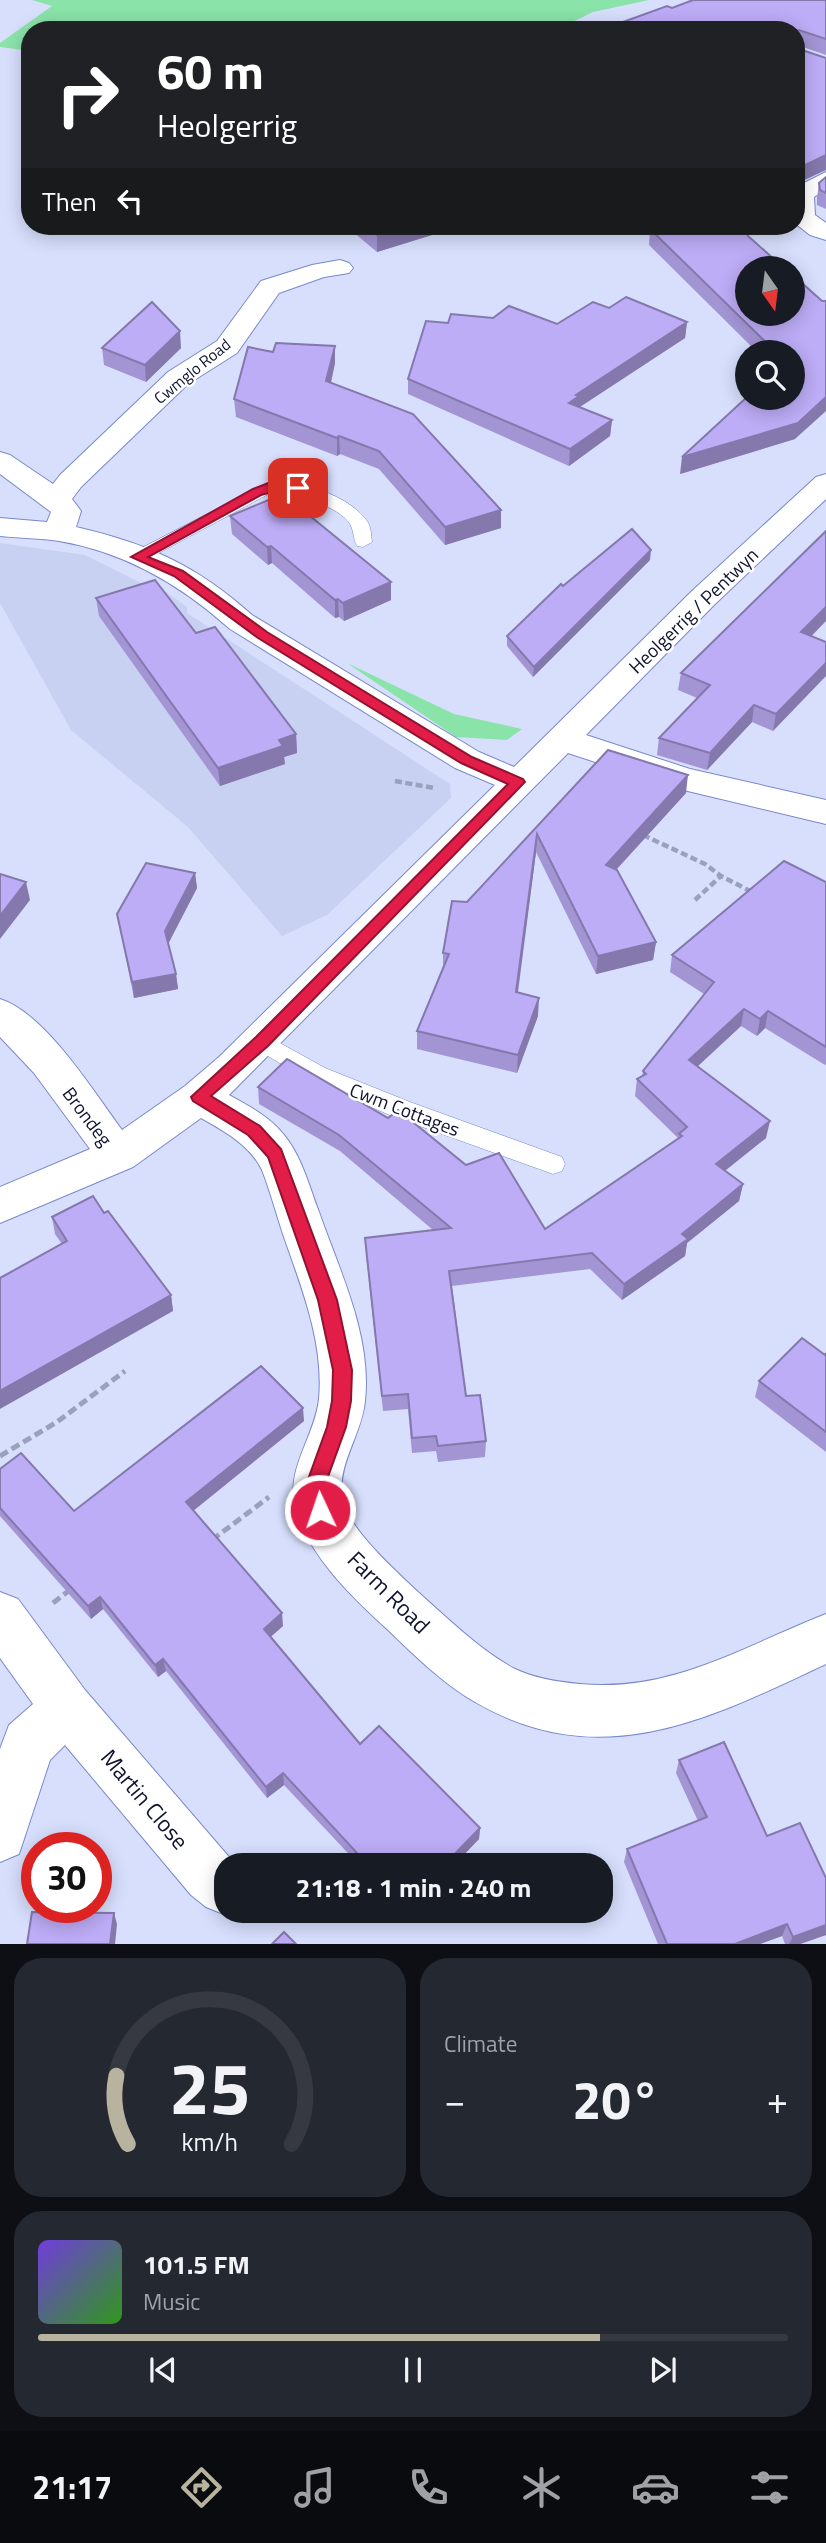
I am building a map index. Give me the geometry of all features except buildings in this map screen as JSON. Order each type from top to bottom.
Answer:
[{"type":"street","points":[[805,192],[826,179]]},
{"type":"street","points":[[805,218],[826,233]]},
{"type":"street","name":"Cwmglo Road","points":[[58,516],[70,481],[178,379],[227,347],[270,288],[321,270],[340,268]]},
{"type":"street","points":[[0,461],[58,516],[106,543],[179,573],[262,635],[467,760],[518,782]]},
{"type":"street","name":"Heolgerrig / Pentwyn","points":[[118,1155],[199,1097],[262,1042],[703,598],[826,483]]},
{"type":"street","points":[[0,527],[58,516]]},
{"type":"street","points":[[563,739],[683,779],[826,812]]},
{"type":"street","name":"Brondeg","points":[[0,1014],[19,1029],[118,1155],[0,1206]]},
{"type":"street","points":[[199,1097],[254,1130],[275,1154],[328,1300],[342,1370],[342,1401],[337,1427],[316,1485]]},
{"type":"street","name":"Farm Road","points":[[316,1485],[320,1510],[334,1535],[403,1613],[495,1686],[556,1709],[616,1712],[687,1699],[826,1638]]},
{"type":"street","name":"Martin Close","points":[[7,1625],[67,1708],[214,1878]]},
{"type":"street","points":[[0,1835],[28,1744],[67,1708]]},
{"type":"lane","points":[[138,557],[271,486],[298,488],[346,510],[360,524],[363,541]]},
{"type":"lane","name":"Cwm Cottages","points":[[262,1042],[317,1074],[401,1109],[553,1164]]},
{"type":"path","points":[[643,835],[705,864],[721,876],[761,897]]},
{"type":"path","points":[[695,900],[721,876]]},
{"type":"path","points":[[0,1456],[57,1422],[125,1371]]},
{"type":"path","points":[[204,1547],[265,1498],[316,1485]]},
{"type":"path","points":[[7,1625],[78,1584]]},
{"type":"shaded area","points":[[0,543],[85,555],[147,586],[159,587],[187,607],[187,613],[450,784],[451,798],[327,915],[282,936],[188,827],[71,730],[0,603]]},
{"type":"green space","points":[[32,0],[649,0],[593,12],[574,21],[31,21],[52,6]]},
{"type":"green space","points":[[21,28],[21,50],[0,47],[0,43]]},
{"type":"green space","points":[[347,663],[454,714],[522,729],[507,740],[456,737]]},
{"type":"route","points":[[298,488],[287,485],[271,486],[257,492],[138,557],[179,573],[211,595],[241,622],[262,635],[467,760],[518,782],[262,1042],[199,1097],[254,1130],[275,1154],[328,1300],[342,1370],[342,1401],[337,1427],[321,1465],[316,1485],[320,1510]]}]
